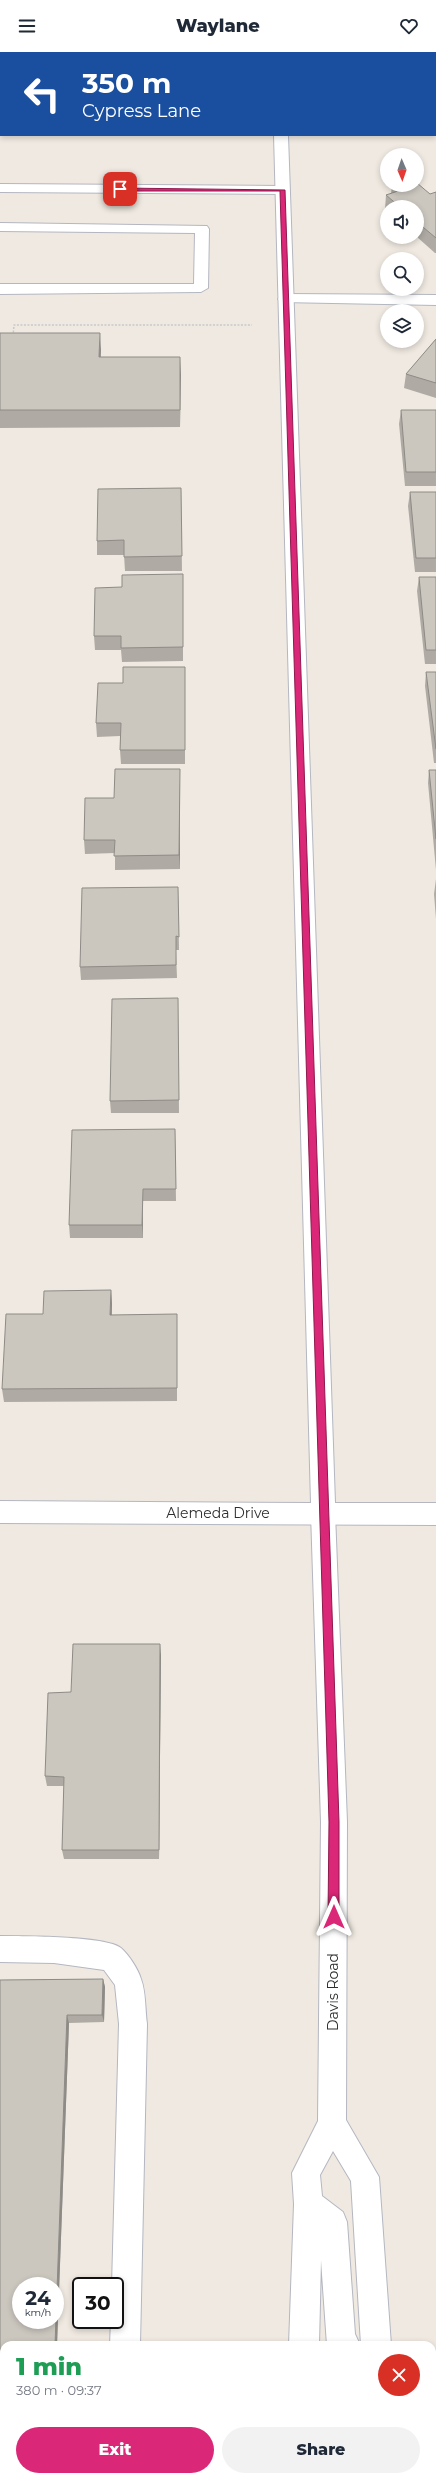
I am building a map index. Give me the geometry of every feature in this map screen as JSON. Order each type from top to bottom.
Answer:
[{"type":"street","name":"Davis Road","points":[[281,136],[323,1513],[334,1822],[332,2123],[306,2173],[308,2204],[304,2341]]},
{"type":"street","points":[[0,188],[282,190]]},
{"type":"street","points":[[0,227],[202,229],[201,288],[0,289]]},
{"type":"street","points":[[286,300],[436,300]]},
{"type":"street","name":"Alemeda Drive","points":[[0,1512],[436,1514]]},
{"type":"street","points":[[0,1949],[54,1950],[111,1957],[128,1980],[133,2024],[124,2341]]},
{"type":"street","points":[[332,2123],[365,2177],[376,2341]]},
{"type":"street","points":[[308,2204],[333,2222],[341,2341]]},
{"type":"path","points":[[13,338],[14,325],[287,325]]},
{"type":"building","points":[[424,189],[430,194],[436,192],[436,238],[424,228],[424,200],[392,200],[386,195],[395,192],[424,192]]},
{"type":"building","points":[[0,333],[100,333],[99,357],[180,357],[180,410],[0,410]]},
{"type":"building","points":[[436,339],[436,383],[406,374]]},
{"type":"building","points":[[401,410],[436,410],[436,472],[406,472]]},
{"type":"building","points":[[181,488],[182,556],[124,557],[124,540],[97,541],[98,489]]},
{"type":"building","points":[[410,492],[436,492],[436,558],[416,558]]},
{"type":"building","points":[[183,574],[183,647],[121,648],[121,636],[94,636],[95,588],[122,587],[122,575]]},
{"type":"building","points":[[419,577],[436,577],[436,650],[426,650]]},
{"type":"building","points":[[123,667],[185,667],[185,750],[120,750],[121,723],[96,723],[98,683],[123,683]]},
{"type":"building","points":[[426,672],[436,672],[436,749]]},
{"type":"building","points":[[115,769],[180,769],[179,855],[114,856],[115,840],[84,840],[85,798],[114,798]]},
{"type":"building","points":[[429,770],[436,770],[436,839]]},
{"type":"building","points":[[178,887],[179,937],[176,936],[176,965],[80,967],[82,888]]},
{"type":"building","points":[[178,998],[179,1100],[110,1101],[112,999]]},
{"type":"building","points":[[175,1129],[176,1189],[143,1189],[142,1225],[69,1225],[72,1130]]},
{"type":"building","points":[[111,1290],[110,1315],[177,1314],[177,1388],[2,1389],[6,1314],[43,1314],[44,1291]]},
{"type":"building","points":[[73,1644],[160,1644],[159,1850],[62,1850],[64,1777],[45,1776],[48,1693],[71,1692]]},
{"type":"building","points":[[103,1979],[102,2015],[67,2015],[57,2277],[12,2277],[12,2329],[56,2329],[55,2341],[0,2341],[0,1980]]},
{"type":"route","points":[[120,189],[282,190],[320,1436],[334,1822],[334,1917]]}]
